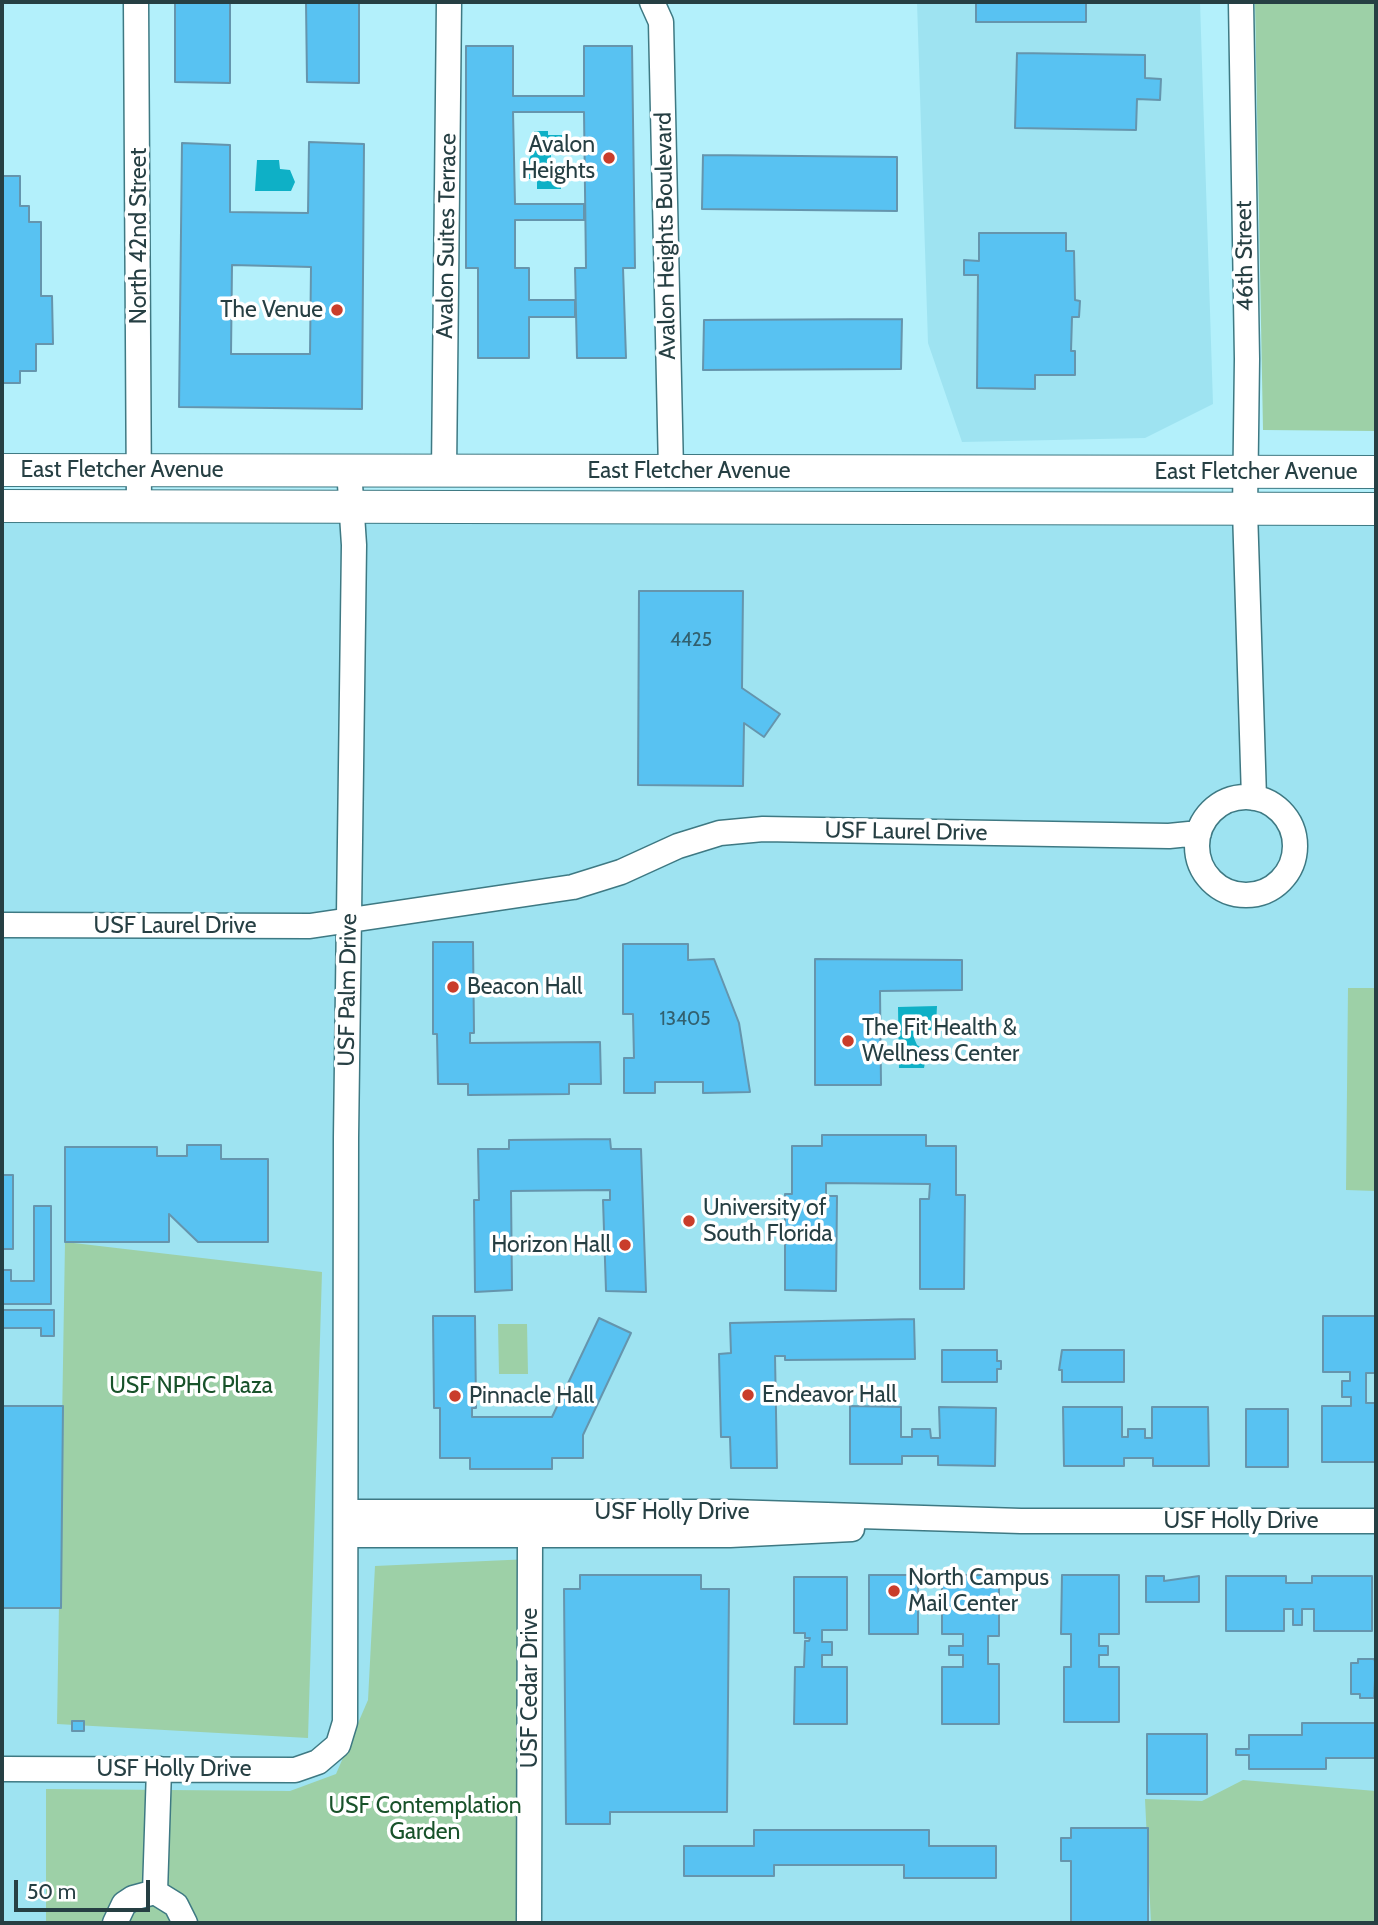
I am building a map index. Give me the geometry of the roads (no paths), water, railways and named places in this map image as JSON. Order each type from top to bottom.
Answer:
[{"type":"main road","name":"East Fletcher Avenue","points":[[2,470],[1376,472]]},
{"type":"main road","points":[[509,509],[601,490],[646,490],[671,471]]},
{"type":"main road","name":"East Fletcher Avenue","points":[[2,506],[351,509],[1376,509]]},
{"type":"street","name":"North 42nd Street","points":[[136,2],[139,507]]},
{"type":"street","name":"Avalon Suites Terrace","points":[[444,471],[449,2]]},
{"type":"street","name":"Avalon Heights Boulevard","points":[[652,2],[661,22],[671,471]]},
{"type":"street","name":"46th Street","points":[[1241,2],[1245,510]]},
{"type":"street","name":"USF Palm Drive","points":[[346,1523],[348,919],[354,558],[349,469]]},
{"type":"street","points":[[1245,510],[1254,798]]},
{"type":"street","points":[[1238,798],[1254,798],[1269,803],[1282,813],[1291,826],[1295,841],[1294,856],[1289,871],[1272,887],[1251,895],[1235,894],[1219,888],[1207,877],[1199,862],[1199,833],[1209,814],[1222,804],[1238,798]]},
{"type":"street","name":"USF Laurel Drive","points":[[2,925],[310,926],[573,887],[621,872],[678,846],[720,833],[763,829],[1168,836],[1199,833]]},
{"type":"street","name":"USF Holly Drive","points":[[346,1523],[739,1512],[1021,1521],[1376,1521]]},
{"type":"street","name":"USF Holly Drive","points":[[346,1523],[530,1537],[754,1534],[1021,1521]]},
{"type":"street","name":"USF Holly Drive","points":[[2,1769],[295,1770],[317,1762],[338,1745],[345,1722],[346,1523]]},
{"type":"street","name":"USF Cedar Drive","points":[[529,1923],[530,1537]]},
{"type":"street","points":[[155,1892],[159,1769]]},
{"type":"street","points":[[115,1923],[124,1904],[133,1898],[155,1892],[176,1905],[185,1923]]},
{"type":"place","name":"Avalon Heights","points":[[609,158]]},
{"type":"place","name":"The Venue","points":[[337,310]]},
{"type":"place","name":"Beacon Hall","points":[[453,987]]},
{"type":"place","name":"The Fit Health & Wellness Center","points":[[848,1041]]},
{"type":"place","name":"University of South Florida","points":[[689,1221]]},
{"type":"place","name":"Horizon Hall","points":[[625,1245]]},
{"type":"place","name":"Endeavor Hall","points":[[748,1395]]},
{"type":"place","name":"Pinnacle Hall","points":[[455,1396]]},
{"type":"place","name":"North Campus Mail Center","points":[[894,1591]]},
{"type":"park label","name":"USF NPHC Plaza","points":[[191,1386]]},
{"type":"park label","name":"USF Contemplation Garden","points":[[425,1819]]}]
